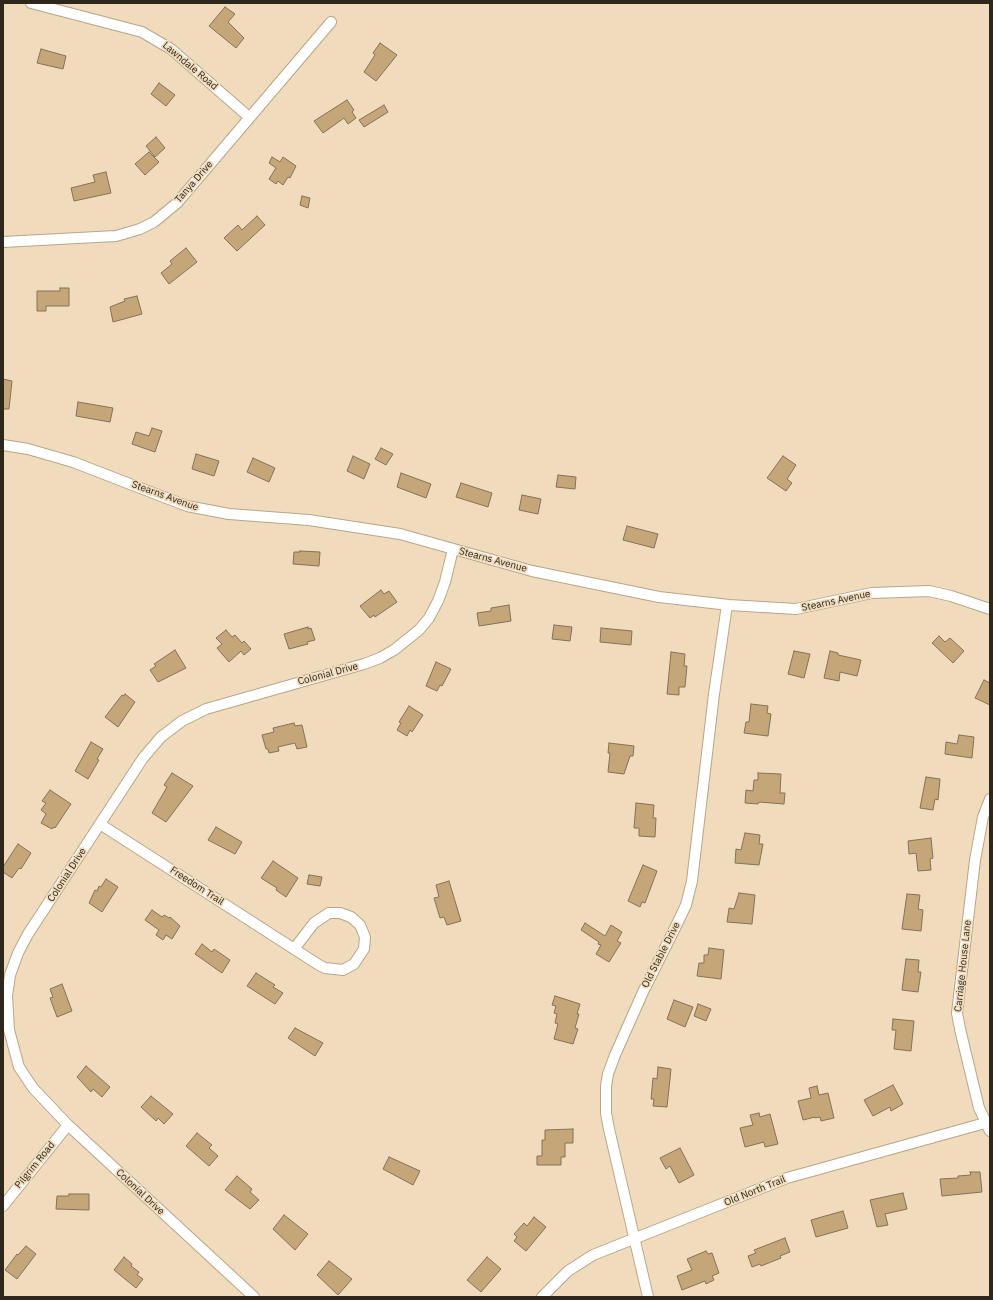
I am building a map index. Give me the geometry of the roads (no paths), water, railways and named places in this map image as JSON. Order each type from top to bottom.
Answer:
[{"type":"street","name":"Lawndale Road","points":[[31,3],[142,32],[171,49],[249,117]]},
{"type":"street","name":"Tanya Drive","points":[[3,242],[103,237],[140,229],[154,222],[178,203],[249,117],[284,79],[331,22]]},
{"type":"street","name":"Stearns Avenue","points":[[3,445],[28,449],[73,462],[187,506],[229,514],[309,520],[400,534],[532,571],[658,597],[796,609],[872,593],[929,591],[951,596],[990,609]]},
{"type":"street","name":"Colonial Drive","points":[[254,1297],[68,1125],[32,1088],[19,1067],[9,1030],[7,996],[10,975],[23,943],[151,747],[161,737],[182,721],[219,704],[364,664],[380,658],[407,641],[429,618],[438,601],[446,582],[453,549]]},
{"type":"street","name":"Old Stable Drive","points":[[648,1297],[606,1113],[608,1074],[643,992],[677,924],[690,887],[714,694],[727,604]]},
{"type":"street","name":"Carriage House Lane","points":[[988,1127],[976,1096],[957,1013],[975,860],[983,817],[990,799]]},
{"type":"street","name":"Freedom Trail","points":[[100,824],[294,949],[325,968],[343,970],[358,960],[364,949],[365,937],[360,925],[352,917],[340,913],[328,913],[314,923],[294,949]]},
{"type":"street","name":"Pilgrim Road","points":[[3,1206],[68,1125]]},
{"type":"street","name":"Old North Trail","points":[[542,1297],[568,1271],[593,1255],[807,1171],[988,1127]]}]
